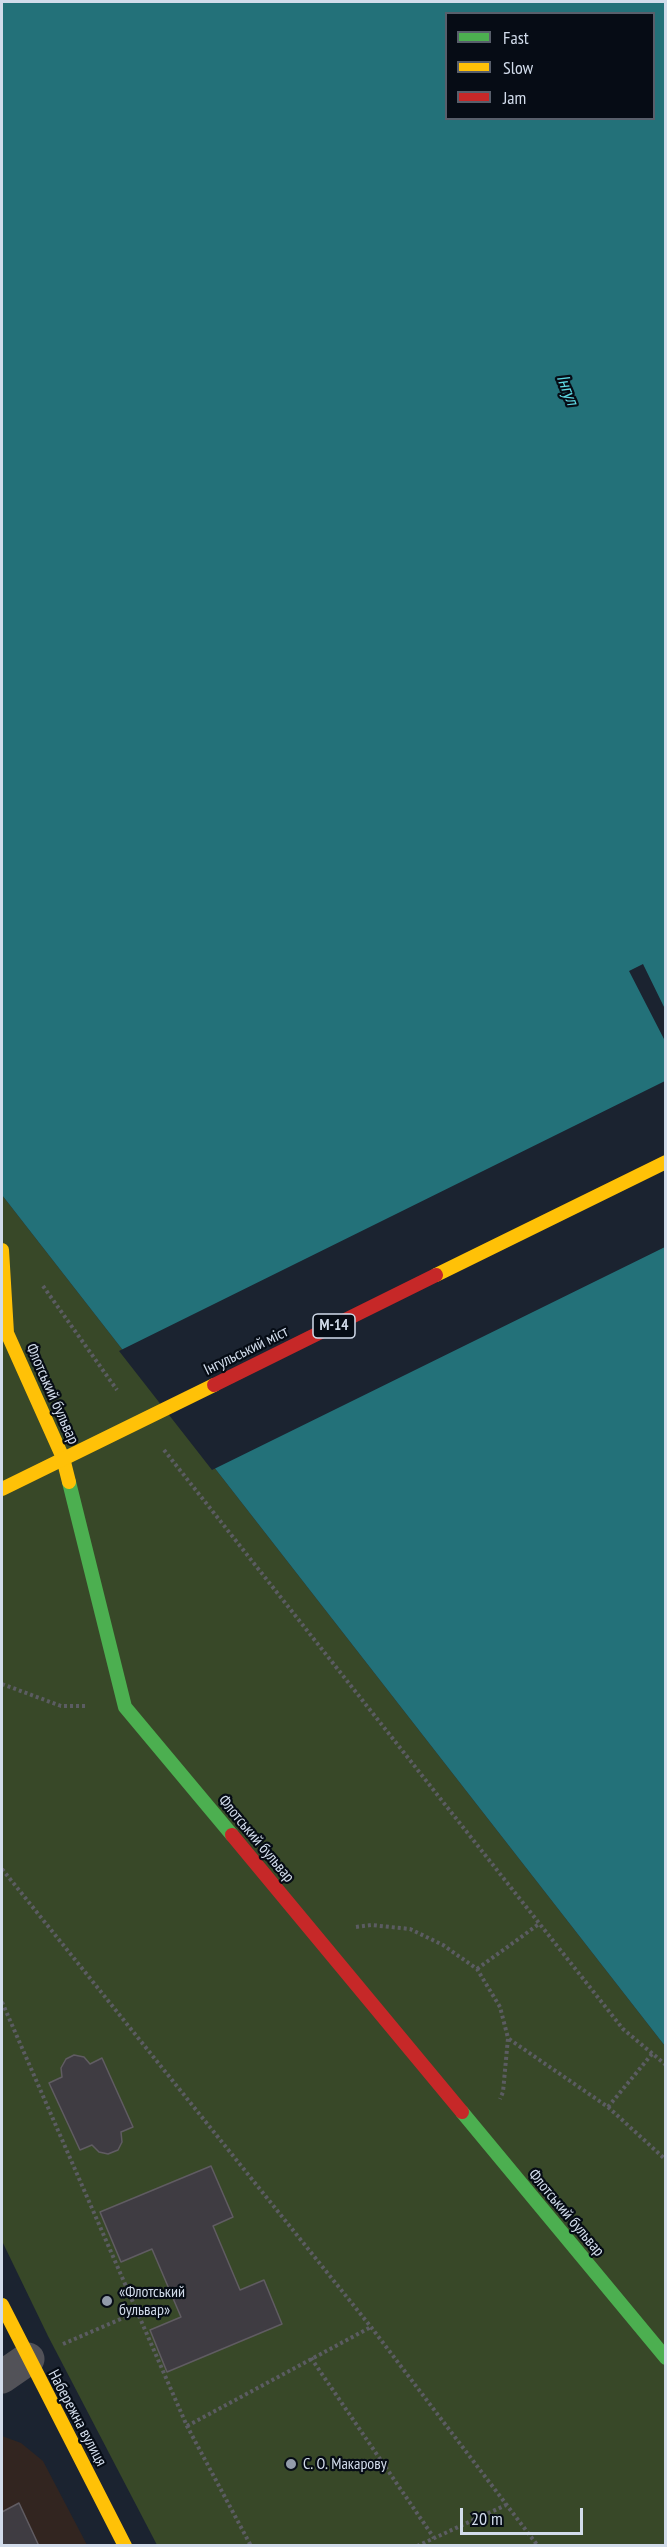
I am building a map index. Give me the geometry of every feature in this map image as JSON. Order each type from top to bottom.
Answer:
[{"type":"main road","name":"Інгульський міст","points":[[2,1490],[666,1162]]},
{"type":"main road","name":"Флотський бульвар","points":[[2,1250],[7,1333],[63,1458],[125,1707],[666,2358]]},
{"type":"main road","name":"Набережна вулиця","points":[[2,2305],[15,2368],[125,2546]]},
{"type":"path","points":[[42,1285],[120,1395]]},
{"type":"path","points":[[157,1442],[623,2030],[666,2065]]},
{"type":"path","points":[[2,1684],[61,1706]]},
{"type":"path","points":[[2,1869],[371,2327],[538,2546]]},
{"type":"path","points":[[477,1969],[539,1924]]},
{"type":"path","points":[[314,1934],[371,1925],[410,1929],[444,1945],[477,1969],[500,2007],[508,2038],[503,2092],[481,2136]]},
{"type":"path","points":[[2,2002],[187,2426],[251,2546]]},
{"type":"path","points":[[508,2038],[608,2107],[666,2160]]},
{"type":"path","points":[[608,2107],[652,2054]]},
{"type":"path","points":[[15,2368],[136,2312]]},
{"type":"path","points":[[187,2426],[371,2327]]},
{"type":"path","points":[[311,2358],[434,2538]]},
{"type":"path","points":[[417,2546],[506,2505]]},
{"type":"shaded area","points":[[2,1195],[665,2046],[665,2545],[157,2545],[48,2336],[2,2241]]},
{"type":"shaded area","points":[[2,2436],[21,2443],[43,2461],[87,2545],[2,2546]]},
{"type":"water","name":"Інгул","points":[[2,2],[665,2],[665,2046],[2,1195]]},
{"type":"pier","points":[[643,964],[665,1009],[665,1041],[629,971]]},
{"type":"pier","points":[[665,1081],[665,1247],[212,1470],[119,1351]]},
{"type":"building","points":[[74,2055],[84,2057],[90,2064],[102,2058],[133,2127],[121,2132],[122,2142],[118,2150],[108,2154],[99,2152],[92,2145],[80,2150],[49,2083],[62,2077],[61,2068],[66,2059]]},
{"type":"building","points":[[211,2166],[233,2217],[213,2226],[240,2290],[264,2280],[282,2324],[167,2372],[150,2330],[181,2317],[152,2249],[121,2262],[100,2212]]},
{"type":"building","points":[[19,2503],[39,2546],[2,2546],[2,2512]]},
{"type":"traffic: fast","points":[[69,1482],[125,1707],[232,1835]]},
{"type":"traffic: fast","points":[[462,2112],[666,2358]]},
{"type":"traffic: slow","points":[[436,1275],[666,1162]]},
{"type":"traffic: slow","points":[[2,1250],[7,1333],[63,1458],[69,1482]]},
{"type":"traffic: slow","points":[[2,1489],[214,1385]]},
{"type":"traffic: slow","points":[[2,2305],[125,2546]]},
{"type":"traffic: jam","points":[[214,1385],[436,1275]]},
{"type":"traffic: jam","points":[[232,1835],[462,2112]]},
{"type":"place","name":"«Флотський бульвар»","points":[[107,2301]]},
{"type":"place","name":"С. О. Макарову","points":[[291,2464]]}]
